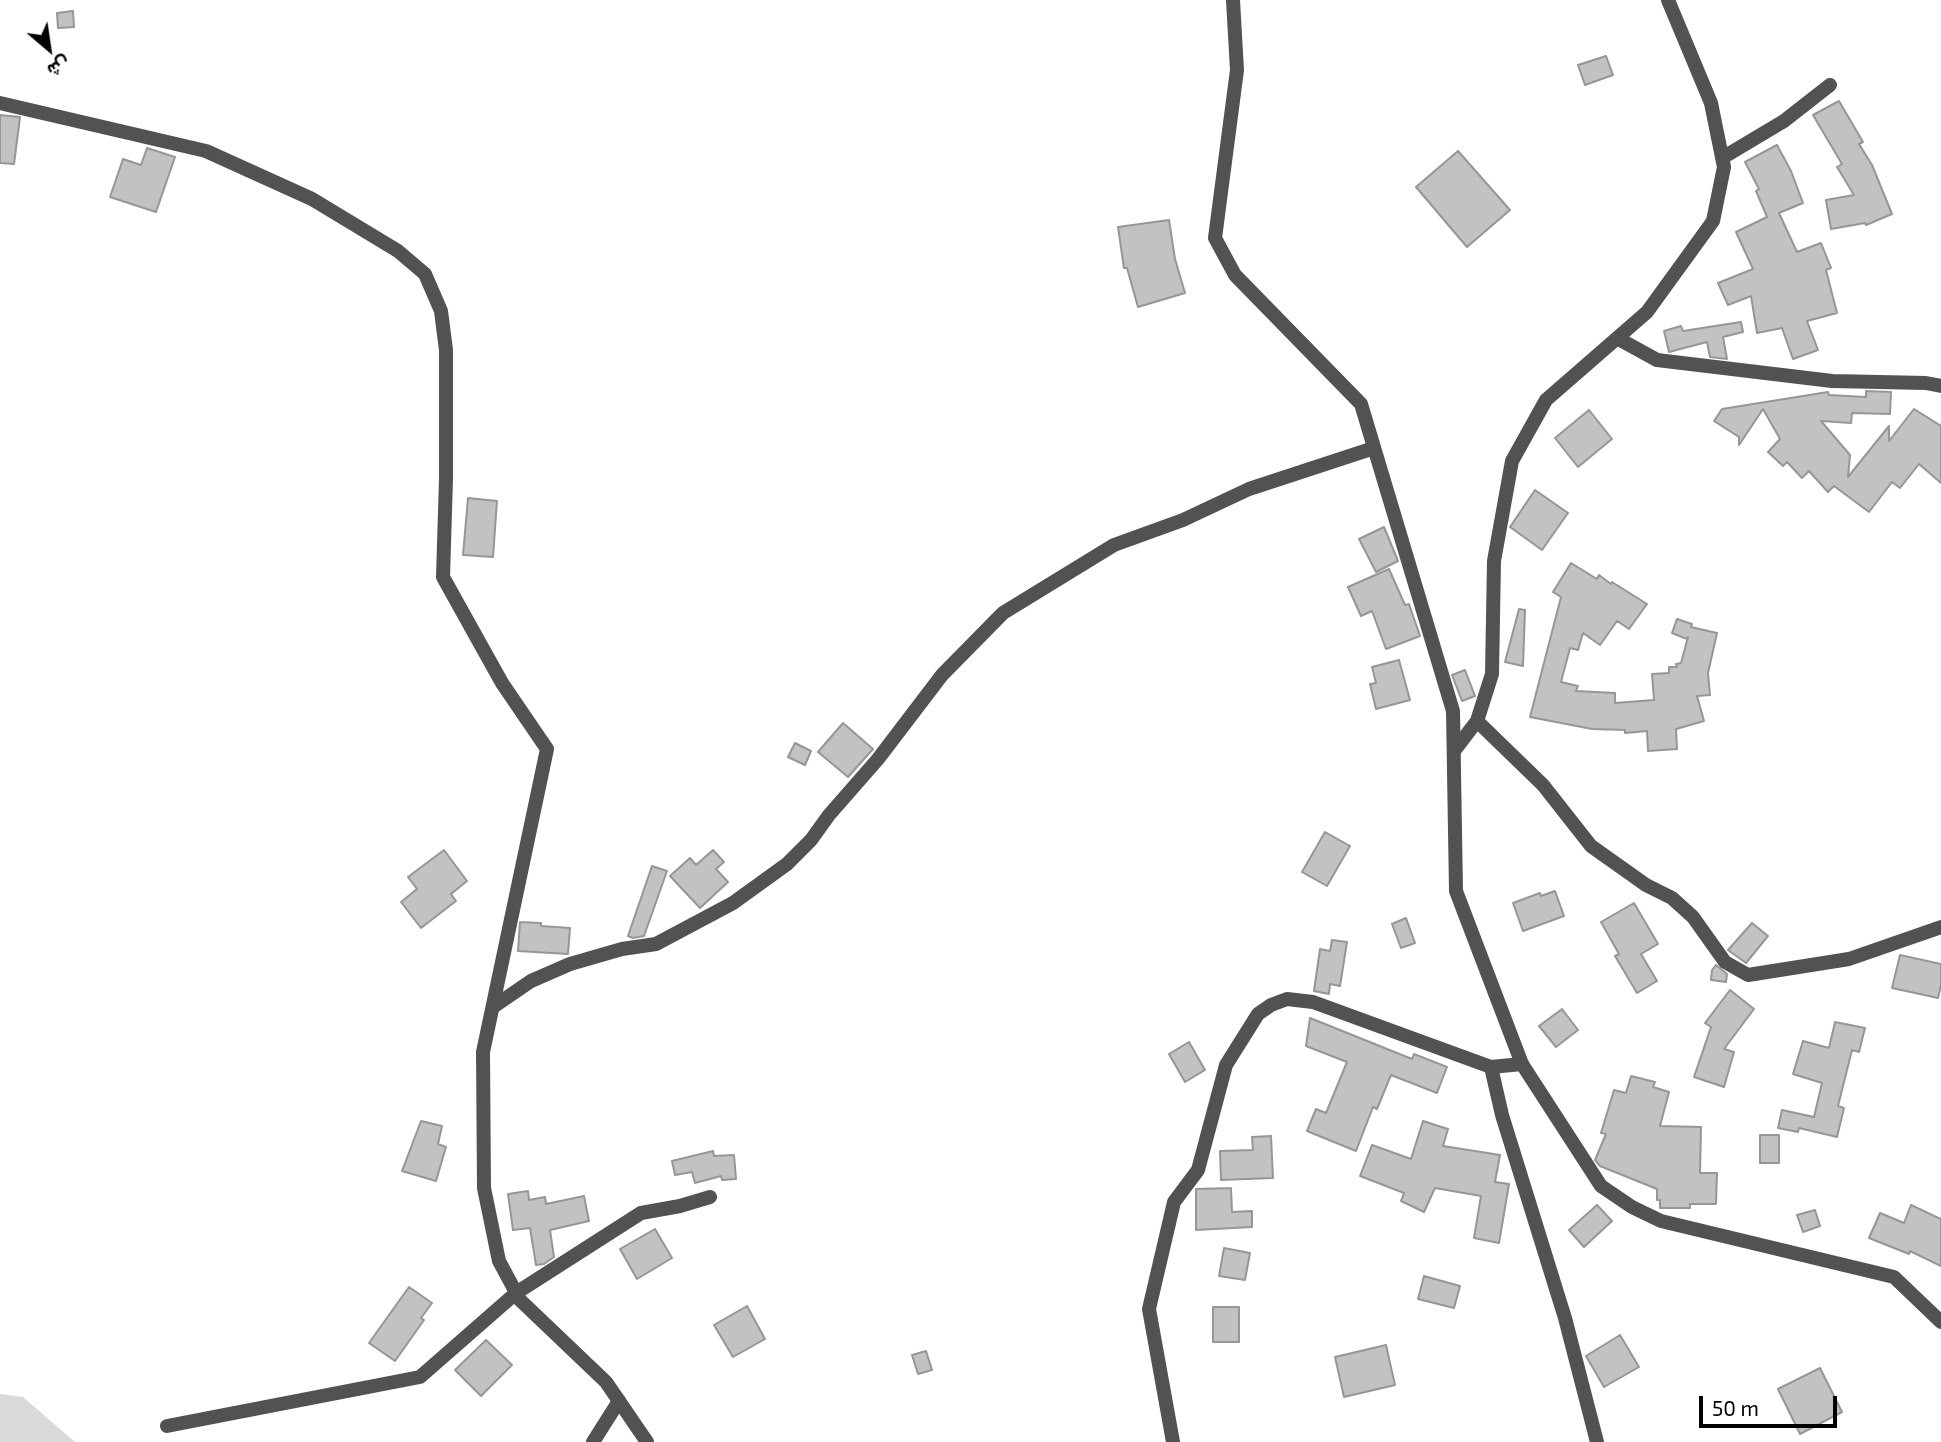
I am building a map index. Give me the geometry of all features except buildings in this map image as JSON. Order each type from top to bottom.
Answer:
[{"type":"street","points":[[1233,0],[1237,70],[1215,238],[1236,275],[1361,404],[1453,711],[1456,891],[1522,1064],[1601,1186],[1632,1208],[1661,1221],[1894,1277],[1941,1322]]},
{"type":"street","points":[[1454,751],[1477,721],[1492,674],[1494,561],[1512,461],[1546,400],[1647,312],[1713,221],[1724,167],[1711,103],[1668,0]]},
{"type":"street","points":[[1722,159],[1784,121],[1830,85]]},
{"type":"street","points":[[0,103],[206,151],[312,199],[398,251],[425,274],[441,311],[446,350],[443,578],[502,683],[547,748],[483,1052],[484,1188],[499,1261],[520,1300],[606,1382],[647,1442]]},
{"type":"street","points":[[1617,338],[1657,360],[1832,381],[1926,383],[1941,386]]},
{"type":"street","points":[[493,1007],[531,981],[570,964],[622,949],[656,944],[733,903],[787,864],[878,759],[942,675],[1003,613],[1114,545],[1184,520],[1249,489],[1374,448]]},
{"type":"street","points":[[1477,721],[1543,785],[1591,846],[1646,885],[1672,898],[1693,917],[1726,962],[1748,975],[1849,959],[1941,927]]},
{"type":"street","points":[[1173,1442],[1149,1309],[1174,1202],[1198,1170],[1226,1065],[1258,1014],[1287,999],[1312,1002],[1491,1067],[1522,1064]]},
{"type":"street","points":[[1491,1067],[1502,1115],[1564,1318],[1597,1442]]},
{"type":"street","points":[[167,1426],[420,1377],[516,1293],[641,1213],[710,1197]]},
{"type":"street","points":[[593,1442],[619,1401]]},
{"type":"shaded area","points":[[0,1394],[23,1397],[75,1442],[0,1442]]}]
